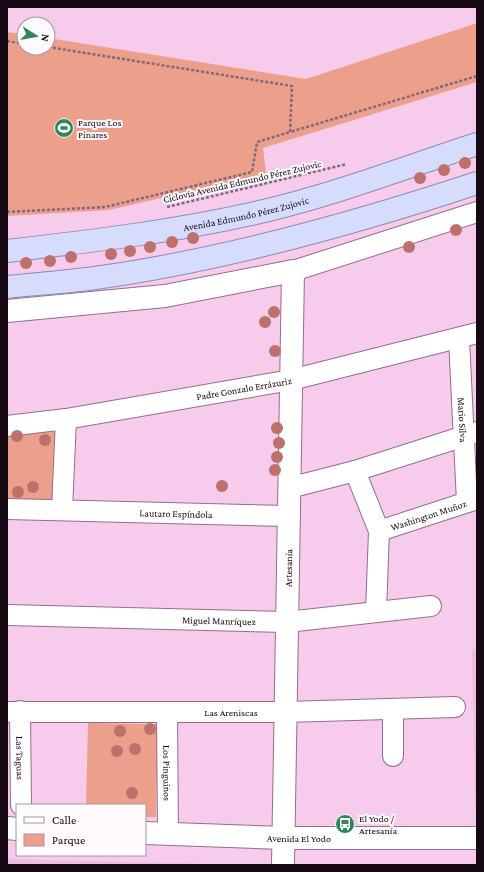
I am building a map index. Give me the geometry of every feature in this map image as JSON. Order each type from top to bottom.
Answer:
[{"type":"highway","name":"Avenida Edmundo Pérez Zujovic","points":[[7,251],[171,229],[264,211],[370,181],[477,144]]},
{"type":"highway","points":[[7,287],[93,278],[190,261],[354,221],[477,183]]},
{"type":"street","points":[[7,312],[165,296],[293,271],[477,212]]},
{"type":"street","name":"Artesanía","points":[[284,865],[293,271]]},
{"type":"street","name":"Padre Gonzalo Errázuriz","points":[[7,426],[66,419],[291,380],[468,336]]},
{"type":"street","name":"Mario Silva","points":[[468,336],[472,500]]},
{"type":"street","points":[[62,510],[66,419]]},
{"type":"street","points":[[289,488],[355,471],[470,434]]},
{"type":"street","points":[[355,471],[379,531],[376,612]]},
{"type":"street","name":"Washington Muñoz","points":[[379,531],[472,500]]},
{"type":"street","name":"Lautaro Espíndola","points":[[7,509],[289,516]]},
{"type":"street","name":"Miguel Manríquez","points":[[7,615],[287,622],[431,606]]},
{"type":"street","name":"Las Areniscas","points":[[13,712],[286,712],[456,707]]},
{"type":"street","points":[[393,710],[393,756]]},
{"type":"street","name":"Las Taguas","points":[[13,712],[21,804]]},
{"type":"street","name":"Los Pinguinos","points":[[167,712],[168,834]]},
{"type":"street","name":"Avenida El Yodo","points":[[146,833],[284,838],[477,838]]},
{"type":"path","points":[[56,49],[292,86],[290,132]]},
{"type":"path","points":[[7,212],[104,207],[252,172],[257,142],[477,76]]},
{"type":"path","name":"Ciclovía Avenida Edmundo Pérez Zujovic","points":[[164,208],[355,162]]},
{"type":"shaded area","points":[[477,648],[477,808],[475,808],[472,650]]},
{"type":"shaded area","points":[[7,859],[257,865],[7,865]]},
{"type":"green space","name":"Parque Los Pinares","points":[[477,23],[477,82],[263,148],[266,174],[109,210],[7,216],[7,32],[16,33],[16,56],[56,56],[56,39],[306,79]]},
{"type":"green space","points":[[66,419],[62,510],[7,509],[7,426]]},
{"type":"green space","points":[[88,723],[158,724],[156,817],[146,817],[146,804],[86,804]]},
{"type":"place","name":"Parque Los Pinares","points":[[64,128]]},
{"type":"place","name":"El Yodo / Artesanía","points":[[345,824]]}]
